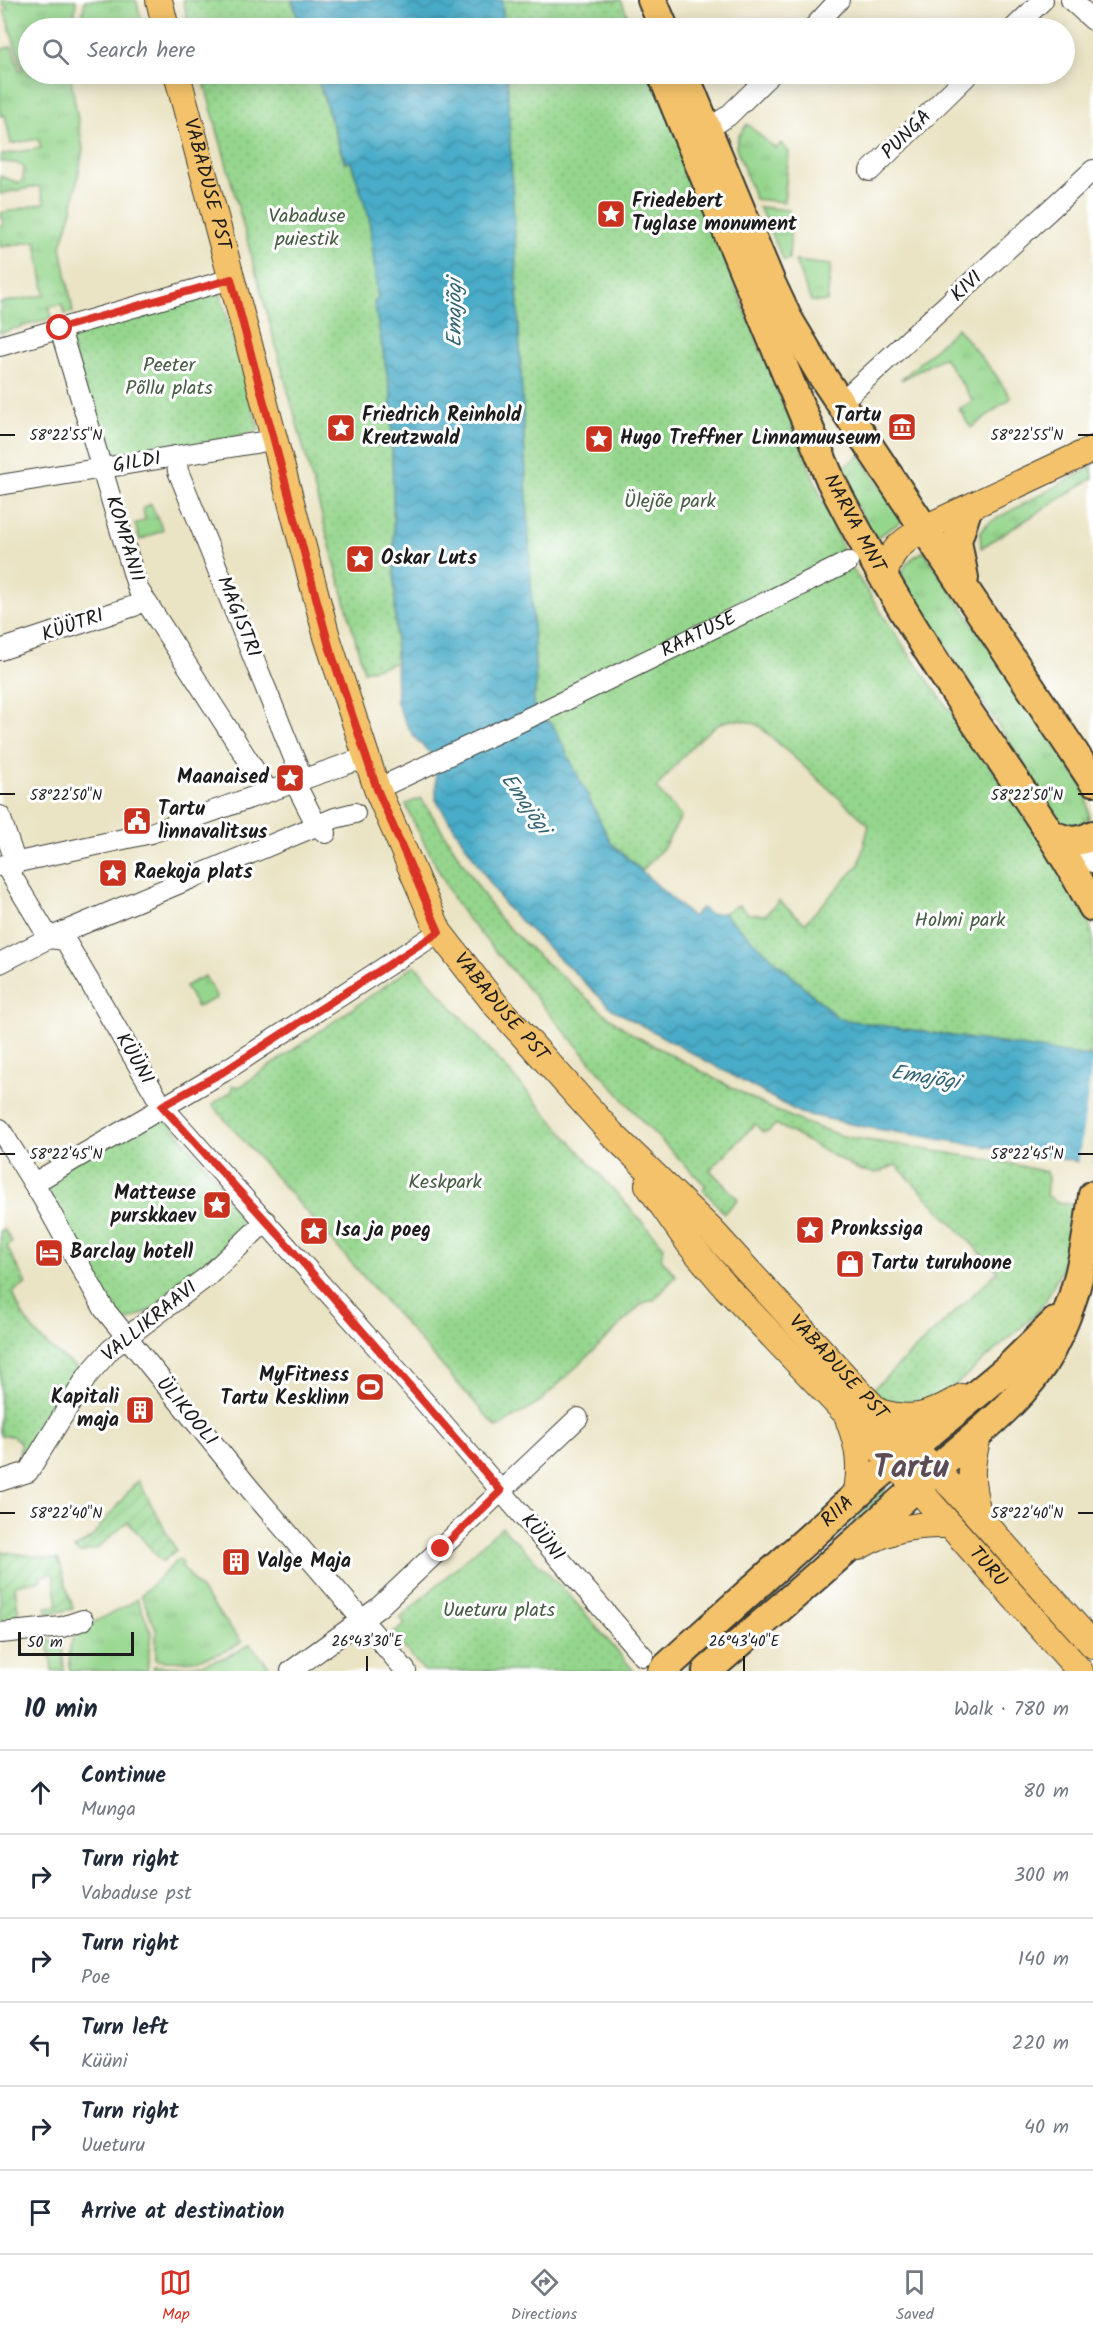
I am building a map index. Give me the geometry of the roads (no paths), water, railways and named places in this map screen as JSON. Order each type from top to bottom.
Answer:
[{"type":"highway","points":[[632,0],[640,18]]},
{"type":"highway","points":[[652,0],[660,18]]},
{"type":"highway","name":"NARVA MNT","points":[[668,84],[699,135],[788,319],[821,374],[1093,781]]},
{"type":"highway","name":"NARVA MNT","points":[[686,84],[699,135],[791,387],[831,482],[884,580],[958,696],[1053,836],[1093,907]]},
{"type":"highway","points":[[791,387],[794,375],[801,369],[810,368],[821,374]]},
{"type":"highway","points":[[966,589],[957,542],[967,510]]},
{"type":"highway","points":[[1053,836],[1064,841],[1082,841],[1093,835]]},
{"type":"highway","name":"RIIA","points":[[652,1664],[856,1496],[979,1432],[1025,1388],[1050,1352],[1069,1307],[1083,1266],[1093,1195]]},
{"type":"highway","name":"RIIA","points":[[707,1671],[826,1565],[988,1382],[1008,1368],[1069,1307]]},
{"type":"main road","points":[[159,0],[164,18]]},
{"type":"main road","name":"VABADUSE PST","points":[[180,84],[327,637],[377,789],[439,932],[495,1004],[611,1133],[738,1261],[878,1412],[913,1468]]},
{"type":"main road","points":[[884,580],[886,564],[901,542],[925,528],[1093,449]]},
{"type":"main road","name":"VABADUSE PST","points":[[611,1133],[691,1246],[719,1280],[848,1418],[913,1468]]},
{"type":"main road","points":[[878,1412],[909,1419],[920,1417],[935,1412],[988,1382]]},
{"type":"main road","points":[[848,1418],[857,1443],[861,1471],[856,1496]]},
{"type":"main road","points":[[979,1432],[970,1464],[973,1493],[980,1519]]},
{"type":"main road","name":"TURU","points":[[913,1468],[980,1519],[1093,1645]]},
{"type":"main road","name":"TURU","points":[[913,1468],[949,1525],[1080,1671]]},
{"type":"main road","points":[[826,1565],[890,1531],[920,1524],[949,1525]]},
{"type":"street","points":[[822,18],[839,0]]},
{"type":"street","points":[[1024,18],[1043,0]]},
{"type":"street","points":[[1071,0],[1093,20]]},
{"type":"street","points":[[699,135],[729,116],[761,84]]},
{"type":"street","name":"PUNGA","points":[[870,171],[959,84]]},
{"type":"street","name":"KIVI","points":[[840,403],[1093,170]]},
{"type":"street","points":[[0,346],[231,279]]},
{"type":"street","name":"KOMPANII","points":[[60,328],[138,589],[268,791]]},
{"type":"street","name":"GILDI","points":[[0,485],[273,440]]},
{"type":"street","name":"MAGISTRI","points":[[176,456],[178,471],[298,779],[321,830]]},
{"type":"street","name":"RAATUSE","points":[[377,789],[848,562]]},
{"type":"street","name":"KÜÜTRI","points":[[0,650],[134,606],[144,599]]},
{"type":"street","points":[[7,865],[151,833],[298,779],[355,761],[368,764]]},
{"type":"street","points":[[0,963],[321,830],[355,813]]},
{"type":"street","name":"KÜÜNI","points":[[0,816],[7,865],[57,939],[162,1106],[266,1221],[652,1664]]},
{"type":"street","points":[[1053,836],[1073,855],[1093,862]]},
{"type":"street","points":[[34,1183],[223,1072],[439,932]]},
{"type":"street","name":"ÜLIKOOLI","points":[[0,1129],[34,1183],[104,1310],[250,1489],[406,1671]]},
{"type":"street","name":"VALLIKRAAVI","points":[[0,1481],[28,1473],[88,1375],[125,1337],[208,1276],[266,1221]]},
{"type":"street","points":[[719,1280],[738,1261]]},
{"type":"street","points":[[291,1671],[361,1618],[378,1608],[578,1418]]},
{"type":"street","points":[[0,1633],[62,1627],[82,1620]]},
{"type":"water","points":[[292,0],[502,0],[503,18],[298,18]]},
{"type":"water","name":"Emajõgi","points":[[319,84],[507,84],[536,686],[533,704],[540,721],[547,721],[553,725],[611,843],[692,917],[701,908],[710,914],[723,913],[839,1019],[1093,1057],[1093,1164],[865,1127],[800,1113],[612,1009],[506,907],[436,800],[436,758],[412,734],[397,703],[391,395],[374,302],[378,300],[369,217],[351,162],[345,162]]},
{"type":"place","name":"Friedebert Tuglase monument","points":[[611,214]]},
{"type":"place","name":"Tartu Linnamuuseum","points":[[902,427]]},
{"type":"place","name":"Friedrich Reinhold Kreutzwald","points":[[341,428]]},
{"type":"place","name":"Hugo Treffner","points":[[599,439]]},
{"type":"place","name":"Oskar Luts","points":[[360,559]]},
{"type":"place","name":"Maanaised","points":[[290,778]]},
{"type":"place","name":"Tartu linnavalitsus","points":[[137,821]]},
{"type":"place","name":"Raekoja plats","points":[[113,873]]},
{"type":"place","name":"Matteuse purskkaev","points":[[217,1205]]},
{"type":"place","name":"Pronkssiga","points":[[810,1230]]},
{"type":"place","name":"Isa ja poeg","points":[[314,1231]]},
{"type":"place","name":"Barclay hotell","points":[[49,1253]]},
{"type":"place","name":"Tartu turuhoone","points":[[850,1264]]},
{"type":"place","name":"MyFitness Tartu Kesklinn","points":[[370,1387]]},
{"type":"place","name":"Kapitali maja","points":[[140,1410]]},
{"type":"place","name":"Valge Maja","points":[[236,1562]]},
{"type":"district","name":"Tartu","points":[[911,1468]]},
{"type":"park label","name":"Vabaduse puiestik","points":[[307,228]]},
{"type":"park label","name":"Peeter Põllu plats","points":[[169,378]]},
{"type":"park label","name":"Ülejõe park","points":[[670,502]]},
{"type":"park label","name":"Holmi park","points":[[960,921]]},
{"type":"park label","name":"Keskpark","points":[[445,1183]]},
{"type":"park label","name":"Uueturu plats","points":[[499,1611]]}]
